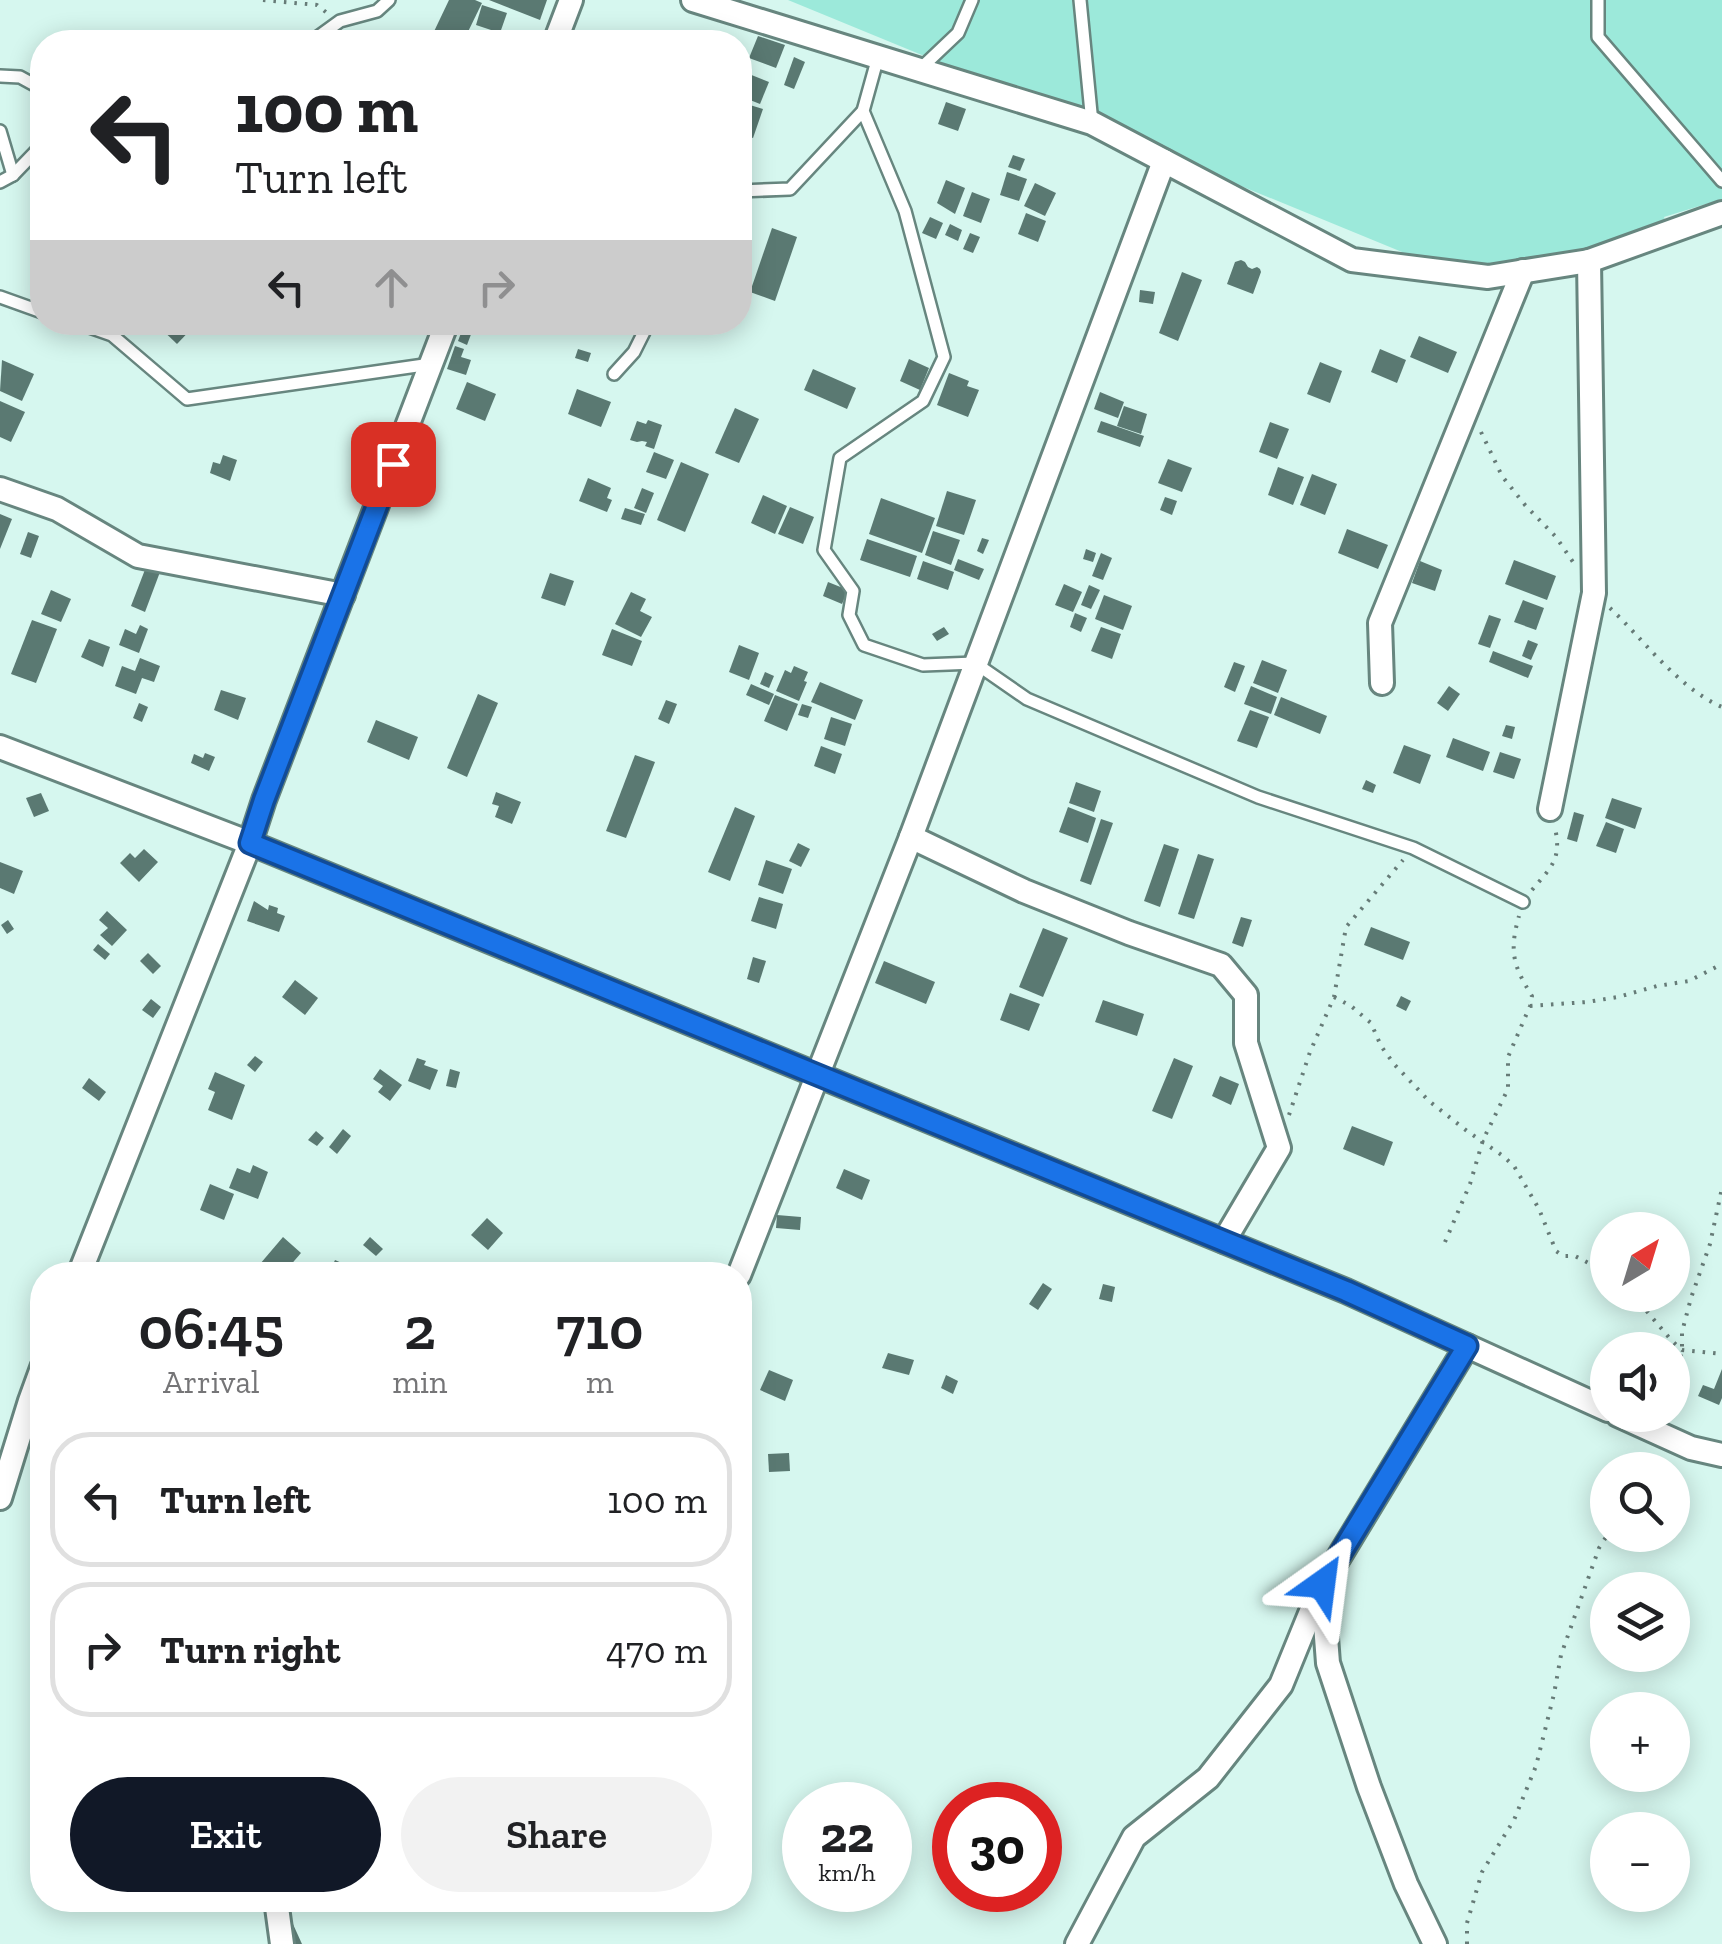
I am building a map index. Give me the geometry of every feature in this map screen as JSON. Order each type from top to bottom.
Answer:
[{"type":"street","points":[[560,30],[571,0]]},
{"type":"street","points":[[693,0],[1092,123],[1352,260],[1488,277],[1589,261],[1722,213]]},
{"type":"street","points":[[744,1262],[911,837],[1164,161]]},
{"type":"street","points":[[1550,809],[1594,593],[1589,261]]},
{"type":"street","points":[[1382,683],[1380,623],[1523,271]]},
{"type":"street","points":[[84,1262],[250,843],[443,335]]},
{"type":"street","points":[[0,489],[56,509],[138,556],[342,596]]},
{"type":"street","points":[[0,748],[250,843],[1346,1291],[1590,1402]]},
{"type":"street","points":[[911,837],[1024,892],[1221,965],[1246,995],[1246,1043],[1278,1148],[1224,1241]]},
{"type":"street","points":[[1077,1944],[1134,1837],[1208,1778],[1280,1685],[1322,1584],[1467,1346]]},
{"type":"street","points":[[0,1498],[30,1401]]},
{"type":"street","points":[[1656,1432],[1691,1448],[1722,1456]]},
{"type":"street","points":[[1322,1584],[1328,1664],[1406,1884],[1435,1944]]},
{"type":"street","points":[[278,1912],[282,1944]]},
{"type":"lane","points":[[328,30],[340,21],[377,11],[388,0]]},
{"type":"lane","points":[[919,70],[958,33],[972,0]]},
{"type":"lane","points":[[1080,0],[1092,123]]},
{"type":"lane","points":[[1598,0],[1598,37],[1722,181]]},
{"type":"lane","points":[[752,191],[790,189],[863,111],[878,57]]},
{"type":"lane","points":[[0,76],[30,83]]},
{"type":"lane","points":[[863,111],[906,211],[944,356],[923,401],[840,458],[824,550],[852,591],[849,616],[864,645],[923,664],[975,662],[1026,698],[1258,796],[1413,848],[1523,902]]},
{"type":"lane","points":[[0,131],[13,175]]},
{"type":"lane","points":[[0,182],[30,157]]},
{"type":"lane","points":[[0,297],[30,308]]},
{"type":"lane","points":[[112,335],[187,399],[431,364]]},
{"type":"lane","points":[[614,374],[634,352],[642,335]]},
{"type":"path","points":[[263,0],[317,6],[340,21]]},
{"type":"path","points":[[1445,1242],[1470,1184],[1483,1140],[1508,1090],[1508,1057],[1530,1006],[1532,996],[1515,969],[1514,934],[1523,902],[1554,863],[1558,852],[1550,809]]},
{"type":"path","points":[[1289,1116],[1334,997],[1346,927],[1413,848]]},
{"type":"path","points":[[1530,1006],[1618,996],[1689,980],[1722,964]]},
{"type":"path","points":[[1334,997],[1371,1023],[1394,1064],[1430,1101],[1503,1156],[1520,1174],[1556,1251],[1590,1263]]},
{"type":"path","points":[[1682,1332],[1710,1244],[1722,1188]]},
{"type":"path","points":[[1647,1312],[1664,1332]]},
{"type":"path","points":[[1690,1351],[1722,1354]]},
{"type":"path","points":[[1467,1944],[1467,1923],[1482,1872],[1514,1820],[1536,1766],[1561,1655],[1598,1552]]},
{"type":"green space","points":[[788,0],[1722,0],[1722,199],[1664,217],[1669,232],[1488,277],[1410,267],[1402,252]]},
{"type":"building","points":[[449,0],[482,3],[469,30],[435,30]]},
{"type":"building","points":[[489,0],[547,0],[540,20]]},
{"type":"building","points":[[482,5],[507,13],[501,30],[476,25]]},
{"type":"building","points":[[758,36],[785,45],[776,68],[752,59]]},
{"type":"building","points":[[794,57],[805,62],[794,89],[784,85]]},
{"type":"building","points":[[752,75],[769,82],[760,104],[752,101]]},
{"type":"building","points":[[946,102],[966,109],[958,131],[938,124]]},
{"type":"building","points":[[752,106],[763,109],[752,138]]},
{"type":"building","points":[[1013,155],[1025,159],[1020,171],[1008,167]]},
{"type":"building","points":[[1007,172],[1027,179],[1019,201],[1000,195]]},
{"type":"building","points":[[946,180],[965,188],[955,214],[937,203]]},
{"type":"building","points":[[1035,183],[1056,193],[1045,216],[1024,206]]},
{"type":"building","points":[[972,192],[990,199],[981,223],[963,216]]},
{"type":"building","points":[[1026,213],[1046,221],[1038,242],[1018,234]]},
{"type":"building","points":[[930,217],[943,223],[936,239],[922,233]]},
{"type":"building","points":[[950,224],[962,230],[958,241],[945,235]]},
{"type":"building","points":[[772,228],[797,237],[775,301],[752,293]]},
{"type":"building","points":[[970,233],[980,237],[973,253],[963,249]]},
{"type":"building","points":[[1241,260],[1252,269],[1260,269],[1253,294],[1227,284],[1235,262]]},
{"type":"building","points":[[1182,272],[1202,280],[1178,341],[1159,333]]},
{"type":"building","points":[[1140,290],[1155,292],[1153,304],[1139,302]]},
{"type":"building","points":[[168,335],[186,335],[177,344]]},
{"type":"building","points":[[460,335],[471,335],[467,345],[458,341]]},
{"type":"building","points":[[1419,336],[1457,352],[1448,373],[1410,357]]},
{"type":"building","points":[[455,346],[464,349],[461,357],[471,360],[466,375],[447,369]]},
{"type":"building","points":[[578,349],[591,353],[588,362],[575,358]]},
{"type":"building","points":[[1380,349],[1406,360],[1397,383],[1371,372]]},
{"type":"building","points":[[909,359],[929,368],[920,390],[900,381]]},
{"type":"building","points":[[2,360],[34,374],[22,401],[0,391]]},
{"type":"building","points":[[1320,362],[1342,371],[1330,403],[1307,394]]},
{"type":"building","points":[[813,369],[856,388],[847,409],[804,390]]},
{"type":"building","points":[[949,373],[979,390],[968,417],[937,405]]},
{"type":"building","points":[[467,382],[496,394],[485,421],[456,409]]},
{"type":"building","points":[[577,389],[611,402],[601,427],[568,414]]},
{"type":"building","points":[[1100,392],[1124,402],[1118,418],[1094,409]]},
{"type":"building","points":[[0,401],[25,412],[11,442],[0,437]]},
{"type":"building","points":[[1124,406],[1147,414],[1141,434],[1117,426]]},
{"type":"building","points":[[735,408],[759,419],[739,463],[715,453]]},
{"type":"building","points":[[648,420],[662,425],[654,449],[645,446],[647,442],[630,440],[637,421],[646,424]]},
{"type":"building","points":[[1101,421],[1144,436],[1140,447],[1097,432]]},
{"type":"building","points":[[1270,422],[1289,429],[1277,459],[1259,452]]},
{"type":"building","points":[[654,452],[674,460],[666,479],[646,472]]},
{"type":"building","points":[[223,455],[237,460],[230,481],[210,473],[213,462],[220,464]]},
{"type":"building","points":[[1168,459],[1192,468],[1182,492],[1158,483]]},
{"type":"building","points":[[681,462],[709,474],[685,532],[657,520]]},
{"type":"building","points":[[1278,467],[1304,477],[1293,505],[1268,495]]},
{"type":"building","points":[[1312,474],[1337,484],[1325,515],[1300,505]]},
{"type":"building","points":[[588,478],[611,488],[607,512],[579,501]]},
{"type":"building","points":[[642,488],[654,493],[646,513],[634,508]]},
{"type":"building","points":[[947,491],[976,500],[964,535],[936,526]]},
{"type":"building","points":[[763,495],[787,506],[775,534],[751,523]]},
{"type":"building","points":[[1165,497],[1177,501],[1172,515],[1160,510]]},
{"type":"building","points":[[881,498],[935,518],[922,553],[869,534]]},
{"type":"building","points":[[790,507],[814,517],[803,544],[778,534]]},
{"type":"building","points":[[625,508],[645,514],[641,525],[621,519]]},
{"type":"building","points":[[0,514],[12,519],[0,549]]},
{"type":"building","points":[[1347,529],[1388,545],[1378,569],[1338,553]]},
{"type":"building","points":[[933,531],[960,540],[951,565],[925,555]]},
{"type":"building","points":[[28,532],[39,536],[31,558],[20,554]]},
{"type":"building","points":[[982,538],[989,540],[983,554],[977,551]]},
{"type":"building","points":[[867,539],[917,556],[910,577],[860,560]]},
{"type":"building","points":[[1086,549],[1096,553],[1093,562],[1083,559]]},
{"type":"building","points":[[1101,553],[1112,558],[1103,580],[1092,576]]},
{"type":"building","points":[[958,559],[984,569],[979,580],[954,570]]},
{"type":"building","points":[[1514,560],[1556,576],[1547,600],[1505,584]]},
{"type":"building","points":[[923,561],[954,572],[948,590],[917,579]]},
{"type":"building","points":[[1420,561],[1442,570],[1435,591],[1412,583]]},
{"type":"building","points":[[146,567],[160,572],[145,612],[131,606]]},
{"type":"building","points":[[550,573],[574,581],[565,606],[541,598]]},
{"type":"building","points":[[828,582],[848,590],[842,604],[823,596]]},
{"type":"building","points":[[1064,584],[1082,592],[1073,612],[1055,605]]},
{"type":"building","points":[[1089,585],[1100,590],[1091,609],[1081,605]]},
{"type":"building","points":[[51,590],[71,599],[61,622],[41,614]]},
{"type":"building","points":[[631,592],[646,599],[640,611],[652,617],[641,637],[615,624]]},
{"type":"building","points":[[1104,595],[1132,606],[1123,630],[1095,619]]},
{"type":"building","points":[[1523,600],[1544,608],[1536,630],[1514,622]]},
{"type":"building","points":[[1075,613],[1087,618],[1081,632],[1070,627]]},
{"type":"building","points":[[1489,615],[1501,619],[1490,648],[1478,644]]},
{"type":"building","points":[[32,620],[57,629],[36,683],[11,674]]},
{"type":"building","points":[[140,625],[148,629],[139,653],[119,645],[125,629],[136,634]]},
{"type":"building","points":[[944,627],[949,634],[937,641],[932,634]]},
{"type":"building","points":[[1101,627],[1121,634],[1112,659],[1091,651]]},
{"type":"building","points":[[612,629],[642,641],[632,666],[602,655]]},
{"type":"building","points":[[89,639],[110,647],[103,667],[81,657]]},
{"type":"building","points":[[1528,640],[1538,644],[1531,660],[1522,656]]},
{"type":"building","points":[[739,645],[759,653],[749,680],[729,672]]},
{"type":"building","points":[[1493,651],[1533,666],[1528,678],[1489,662]]},
{"type":"building","points":[[140,658],[160,666],[154,682],[142,678],[136,694],[115,686],[122,666],[135,671]]},
{"type":"building","points":[[1262,660],[1287,670],[1278,693],[1253,683]]},
{"type":"building","points":[[1234,662],[1245,666],[1235,692],[1224,687]]},
{"type":"building","points":[[794,666],[808,672],[799,701],[776,691],[785,670],[791,673]]},
{"type":"building","points":[[765,672],[774,676],[769,688],[760,684]]},
{"type":"building","points":[[820,682],[863,700],[855,720],[811,702]]},
{"type":"building","points":[[751,684],[774,694],[769,705],[746,695]]},
{"type":"building","points":[[1251,686],[1277,697],[1271,714],[1244,704]]},
{"type":"building","points":[[1449,686],[1460,694],[1448,711],[1437,703]]},
{"type":"building","points":[[221,690],[246,698],[238,720],[214,710]]},
{"type":"building","points":[[478,694],[498,703],[467,777],[447,768]]},
{"type":"building","points":[[775,695],[798,704],[787,731],[764,721]]},
{"type":"building","points":[[1281,697],[1327,716],[1320,734],[1274,715]]},
{"type":"building","points":[[666,700],[677,704],[669,724],[658,719]]},
{"type":"building","points":[[139,703],[148,707],[142,722],[133,718]]},
{"type":"building","points":[[802,704],[812,707],[808,718],[798,715]]},
{"type":"building","points":[[1250,710],[1269,717],[1257,748],[1237,741]]},
{"type":"building","points":[[831,717],[852,724],[845,746],[824,739]]},
{"type":"building","points":[[376,720],[418,737],[409,760],[367,742]]},
{"type":"building","points":[[1506,725],[1515,727],[1512,739],[1502,736]]},
{"type":"building","points":[[1453,738],[1490,752],[1483,771],[1446,757]]},
{"type":"building","points":[[1404,745],[1431,755],[1420,784],[1393,773]]},
{"type":"building","points":[[821,746],[842,754],[835,774],[814,766]]},
{"type":"building","points":[[1500,752],[1521,759],[1514,779],[1493,772]]},
{"type":"building","points":[[205,753],[215,757],[209,771],[191,763],[194,754],[203,758]]},
{"type":"building","points":[[635,755],[655,762],[626,838],[606,831]]},
{"type":"building","points":[[1366,780],[1376,785],[1373,793],[1362,789]]},
{"type":"building","points":[[1076,782],[1101,791],[1094,812],[1069,803]]},
{"type":"building","points":[[496,792],[521,802],[512,824],[495,817],[499,806],[492,804]]},
{"type":"building","points":[[41,793],[49,811],[34,817],[26,798]]},
{"type":"building","points":[[1612,798],[1642,808],[1635,829],[1605,818]]},
{"type":"building","points":[[735,807],[755,816],[730,881],[708,872]]},
{"type":"building","points":[[1068,807],[1096,818],[1088,843],[1059,832]]},
{"type":"building","points":[[1574,812],[1584,815],[1577,842],[1567,839]]},
{"type":"building","points":[[1101,819],[1113,823],[1091,885],[1080,881]]},
{"type":"building","points":[[1606,822],[1624,829],[1616,853],[1596,846]]},
{"type":"building","points":[[798,843],[810,849],[801,867],[789,861]]},
{"type":"building","points":[[1164,844],[1179,849],[1160,907],[1144,901]]},
{"type":"building","points":[[144,849],[158,862],[139,882],[120,863],[130,853],[135,858]]},
{"type":"building","points":[[1198,854],[1214,859],[1194,919],[1178,914]]},
{"type":"building","points":[[766,860],[792,869],[783,894],[758,885]]},
{"type":"building","points":[[0,862],[23,871],[14,894],[0,888]]},
{"type":"building","points":[[759,897],[783,904],[776,929],[751,921]]},
{"type":"building","points":[[254,901],[268,910],[269,905],[278,908],[277,913],[285,916],[279,932],[247,921]]},
{"type":"building","points":[[107,911],[127,930],[112,946],[100,935],[108,928],[99,920]]},
{"type":"building","points":[[1241,917],[1252,920],[1243,947],[1232,943]]},
{"type":"building","points":[[8,920],[14,929],[7,934],[1,925]]},
{"type":"building","points":[[1371,927],[1410,942],[1403,960],[1364,945]]},
{"type":"building","points":[[1043,928],[1068,938],[1043,997],[1019,987]]},
{"type":"building","points":[[98,944],[110,954],[105,960],[93,950]]},
{"type":"building","points":[[148,953],[161,966],[153,974],[140,961]]},
{"type":"building","points":[[753,957],[766,961],[759,983],[747,979]]},
{"type":"building","points":[[884,961],[935,982],[926,1004],[875,983]]},
{"type":"building","points":[[295,980],[318,998],[305,1015],[282,997]]},
{"type":"building","points":[[1010,993],[1040,1004],[1029,1031],[1000,1020]]},
{"type":"building","points":[[1401,996],[1411,1001],[1406,1011],[1396,1006]]},
{"type":"building","points":[[151,999],[161,1007],[153,1018],[142,1010]]},
{"type":"building","points":[[1103,1000],[1144,1014],[1137,1036],[1095,1022]]},
{"type":"building","points":[[255,1056],[263,1062],[255,1072],[247,1065]]},
{"type":"building","points":[[417,1058],[438,1070],[430,1090],[408,1081]]},
{"type":"building","points":[[1174,1058],[1193,1066],[1172,1119],[1152,1111]]},
{"type":"building","points":[[380,1069],[402,1085],[390,1101],[378,1092],[383,1086],[373,1079]]},
{"type":"building","points":[[450,1069],[460,1072],[456,1088],[446,1086]]},
{"type":"building","points":[[215,1072],[245,1085],[232,1120],[208,1110],[215,1092],[208,1089]]},
{"type":"building","points":[[1220,1076],[1239,1084],[1231,1105],[1212,1096]]},
{"type":"building","points":[[89,1078],[106,1092],[99,1101],[82,1088]]},
{"type":"building","points":[[1352,1126],[1393,1142],[1384,1166],[1343,1149]]},
{"type":"building","points":[[343,1129],[351,1136],[337,1154],[329,1147]]},
{"type":"building","points":[[316,1131],[324,1138],[317,1146],[308,1140]]},
{"type":"building","points":[[253,1165],[268,1172],[258,1199],[229,1188],[237,1168],[250,1173]]},
{"type":"building","points":[[844,1169],[870,1180],[862,1200],[836,1188]]},
{"type":"building","points":[[210,1184],[234,1194],[224,1220],[200,1210]]},
{"type":"building","points":[[777,1215],[801,1217],[800,1230],[776,1228]]},
{"type":"building","points":[[487,1218],[503,1233],[488,1250],[471,1235]]},
{"type":"building","points":[[283,1237],[301,1253],[293,1262],[262,1262]]},
{"type":"building","points":[[370,1237],[383,1249],[376,1256],[363,1245]]},
{"type":"building","points":[[1043,1283],[1052,1289],[1038,1310],[1029,1304]]},
{"type":"building","points":[[1103,1284],[1115,1287],[1112,1302],[1099,1299]]},
{"type":"building","points":[[888,1353],[914,1360],[909,1375],[882,1368]]},
{"type":"building","points":[[1722,1369],[1719,1405],[1698,1396],[1703,1385],[1714,1389]]},
{"type":"building","points":[[769,1370],[793,1380],[785,1401],[760,1390]]},
{"type":"building","points":[[946,1375],[958,1381],[953,1394],[941,1388]]},
{"type":"building","points":[[789,1453],[790,1471],[769,1472],[768,1454]]},
{"type":"building","points":[[292,1922],[302,1944],[290,1944],[282,1926]]},
{"type":"route","points":[[393,464],[250,843],[1346,1291],[1467,1346],[1322,1584]]}]
